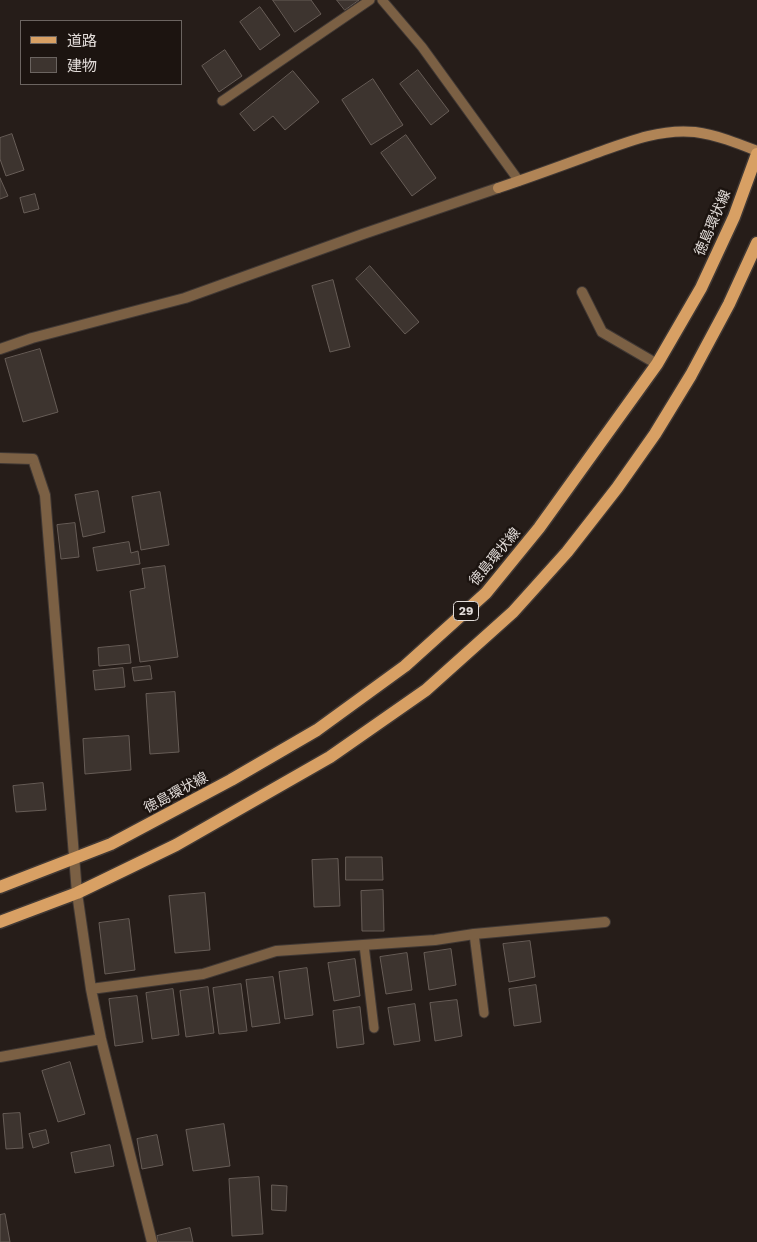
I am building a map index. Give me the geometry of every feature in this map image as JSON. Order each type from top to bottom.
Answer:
[{"type":"main road","name":"徳島環状線","points":[[0,887],[74,860],[111,844],[248,770],[317,730],[405,666],[492,586],[539,528],[657,364],[701,288],[734,217],[757,153]]},
{"type":"main road","name":"29","points":[[0,922],[77,893],[176,845],[330,757],[426,690],[513,612],[567,552],[617,488],[655,434],[691,375],[730,304],[757,243]]},
{"type":"street","points":[[0,349],[32,338],[185,298],[643,137],[676,132],[694,132],[727,139],[757,153]]},
{"type":"street","points":[[582,292],[602,332],[657,364]]},
{"type":"street","points":[[0,458],[33,459],[45,495],[77,893],[91,989],[101,1039],[152,1242]]},
{"type":"street","points":[[91,989],[203,974],[276,951],[435,940],[474,934],[605,922]]},
{"type":"street","points":[[0,1057],[101,1039]]},
{"type":"lane","points":[[222,101],[370,0]]},
{"type":"lane","points":[[382,0],[422,47],[519,181]]},
{"type":"lane","points":[[474,934],[484,1013]]},
{"type":"lane","points":[[364,945],[374,1028]]},
{"type":"building","points":[[273,0],[311,0],[321,14],[295,32]]},
{"type":"building","points":[[337,0],[359,0],[345,10]]},
{"type":"building","points":[[260,7],[280,35],[260,50],[240,22]]},
{"type":"building","points":[[225,50],[242,76],[219,92],[202,66]]},
{"type":"building","points":[[418,70],[449,111],[431,125],[400,84]]},
{"type":"building","points":[[293,71],[319,102],[285,130],[273,116],[254,131],[240,114]]},
{"type":"building","points":[[373,79],[403,125],[371,145],[342,100]]},
{"type":"building","points":[[12,134],[24,170],[6,176],[0,159],[0,138]]},
{"type":"building","points":[[406,135],[436,178],[412,196],[381,153]]},
{"type":"building","points":[[0,178],[8,196],[0,199]]},
{"type":"building","points":[[35,194],[39,209],[24,213],[20,198]]},
{"type":"building","points":[[370,266],[419,322],[405,334],[356,279]]},
{"type":"building","points":[[333,280],[350,347],[330,352],[312,286]]},
{"type":"building","points":[[40,349],[58,412],[23,422],[5,359]]},
{"type":"building","points":[[98,491],[105,532],[83,537],[75,495]]},
{"type":"building","points":[[160,492],[169,545],[141,550],[132,497]]},
{"type":"building","points":[[75,523],[79,557],[61,559],[57,525]]},
{"type":"building","points":[[129,542],[131,553],[138,551],[140,564],[97,571],[93,548]]},
{"type":"building","points":[[165,566],[178,657],[140,662],[130,591],[145,588],[142,569]]},
{"type":"building","points":[[129,645],[131,663],[99,666],[98,648]]},
{"type":"building","points":[[150,666],[152,679],[134,681],[132,668]]},
{"type":"building","points":[[123,668],[125,687],[95,690],[93,671]]},
{"type":"building","points":[[175,692],[179,752],[150,754],[146,694]]},
{"type":"building","points":[[129,736],[131,770],[85,774],[83,739]]},
{"type":"building","points":[[43,783],[46,810],[16,812],[13,786]]},
{"type":"building","points":[[346,857],[382,857],[383,880],[346,880]]},
{"type":"building","points":[[338,859],[340,906],[314,907],[312,860]]},
{"type":"building","points":[[383,890],[384,931],[362,931],[361,891]]},
{"type":"building","points":[[205,893],[210,950],[175,953],[169,896]]},
{"type":"building","points":[[129,919],[135,970],[105,974],[99,923]]},
{"type":"building","points":[[530,941],[535,977],[509,982],[503,944]]},
{"type":"building","points":[[451,949],[456,985],[429,990],[424,953]]},
{"type":"building","points":[[407,953],[412,990],[386,994],[380,957]]},
{"type":"building","points":[[355,959],[360,996],[334,1001],[328,963]]},
{"type":"building","points":[[307,968],[313,1015],[285,1019],[279,972]]},
{"type":"building","points":[[273,977],[280,1023],[252,1027],[246,980]]},
{"type":"building","points":[[241,984],[247,1031],[219,1034],[213,988]]},
{"type":"building","points":[[536,985],[541,1022],[514,1026],[509,989]]},
{"type":"building","points":[[208,987],[214,1033],[186,1037],[180,991]]},
{"type":"building","points":[[173,989],[179,1035],[152,1039],[146,993]]},
{"type":"building","points":[[137,996],[143,1042],[115,1046],[109,999]]},
{"type":"building","points":[[457,1000],[462,1036],[435,1041],[430,1003]]},
{"type":"building","points":[[415,1004],[420,1041],[394,1045],[388,1008]]},
{"type":"building","points":[[360,1007],[364,1044],[337,1048],[333,1011]]},
{"type":"building","points":[[70,1062],[85,1114],[58,1122],[42,1071]]},
{"type":"building","points":[[20,1113],[23,1148],[6,1149],[3,1114]]},
{"type":"building","points":[[224,1124],[230,1166],[193,1171],[186,1130]]},
{"type":"building","points":[[46,1130],[49,1143],[33,1148],[29,1134]]},
{"type":"building","points":[[157,1135],[163,1165],[142,1169],[137,1139]]},
{"type":"building","points":[[110,1145],[114,1166],[75,1173],[71,1153]]},
{"type":"building","points":[[259,1177],[263,1234],[232,1236],[229,1179]]},
{"type":"building","points":[[272,1185],[287,1186],[286,1211],[272,1210]]},
{"type":"building","points":[[5,1214],[10,1242],[0,1242],[0,1215]]},
{"type":"building","points":[[190,1228],[193,1242],[158,1242],[157,1236]]}]
